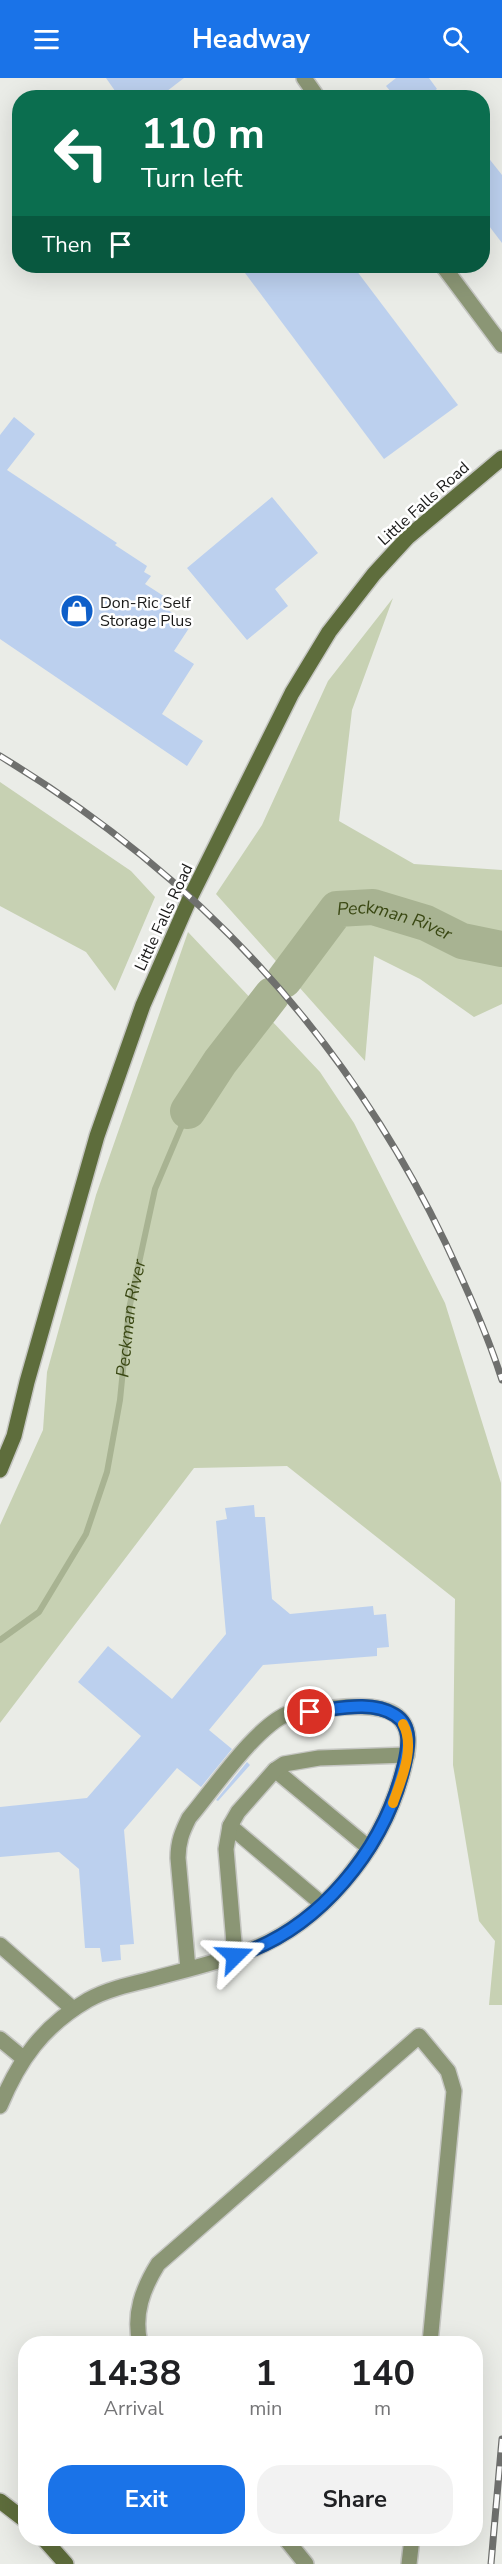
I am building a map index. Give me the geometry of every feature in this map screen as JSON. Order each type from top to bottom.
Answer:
[{"type":"street","points":[[448,273],[502,345]]},
{"type":"street","name":"Little Falls Road","points":[[0,1470],[14,1436],[27,1382],[97,1136],[143,1005],[170,940],[291,693],[316,652],[374,574],[408,537],[502,458]]},
{"type":"street","points":[[0,2106],[23,2058],[73,2009],[112,1989],[188,1969],[235,1956],[259,1947],[322,1904],[369,1848],[392,1806],[407,1755],[408,1738],[405,1727],[398,1716],[371,1706],[290,1713],[280,1717],[268,1725],[189,1818],[182,1831],[178,1858],[188,1969]]},
{"type":"street","points":[[235,1956],[226,1849],[230,1826],[238,1812],[275,1770],[296,1761],[407,1755]]},
{"type":"street","points":[[275,1770],[369,1848]]},
{"type":"street","points":[[230,1826],[322,1904]]},
{"type":"street","points":[[0,1945],[73,2009]]},
{"type":"street","points":[[139,2336],[138,2324],[143,2293],[158,2264],[419,2037],[448,2071],[454,2091],[431,2336]]},
{"type":"street","points":[[0,2039],[23,2058]]},
{"type":"street","points":[[0,2501],[18,2516]]},
{"type":"street","points":[[50,2546],[66,2564]]},
{"type":"street","points":[[291,2546],[306,2564]]},
{"type":"street","points":[[409,2564],[411,2546]]},
{"type":"green space","points":[[393,598],[352,710],[339,821],[414,864],[502,870],[502,1004],[474,1017],[420,979],[374,956],[365,1061],[216,894],[262,825],[328,681]]},
{"type":"green space","points":[[0,782],[131,871],[155,897],[115,991],[86,952],[0,906]]},
{"type":"green space","points":[[188,932],[320,1072],[354,1123],[445,1303],[501,1483],[502,2005],[489,2005],[495,1941],[479,1921],[453,1765],[455,1599],[287,1466],[194,1468],[0,1723],[0,1525],[43,1430],[47,1372],[96,1195]]},
{"type":"building","points":[[106,78],[184,78],[168,90],[114,90]]},
{"type":"building","points":[[396,78],[429,78],[437,89],[389,90],[386,86]]},
{"type":"building","points":[[490,160],[502,175],[502,243],[490,227]]},
{"type":"building","points":[[245,273],[358,273],[458,405],[384,459]]},
{"type":"building","points":[[14,417],[35,434],[7,470],[117,543],[115,545],[147,566],[144,572],[151,576],[145,584],[173,602],[168,610],[191,625],[174,651],[194,664],[162,714],[203,741],[187,766],[0,639],[0,435]]},
{"type":"building","points":[[272,497],[318,553],[275,589],[288,606],[247,640],[187,568]]},
{"type":"building","points":[[254,1505],[255,1517],[265,1517],[272,1599],[290,1614],[373,1606],[374,1615],[386,1614],[389,1647],[377,1648],[377,1656],[263,1665],[209,1730],[232,1749],[201,1787],[177,1768],[124,1830],[134,1944],[120,1945],[121,1960],[102,1962],[100,1948],[85,1948],[79,1869],[59,1852],[0,1857],[0,1807],[87,1798],[141,1736],[78,1682],[108,1646],[172,1699],[226,1634],[216,1521],[227,1519],[225,1508]]},
{"type":"building","points":[[247,1762],[250,1765],[218,1801],[216,1800]]},
{"type":"waterway","name":"Peckman River","points":[[284,980],[337,909],[373,907],[426,923],[462,941],[502,949]]},
{"type":"waterway","name":"Peckman River","points":[[188,1111],[220,1062],[272,995]]},
{"type":"waterway","name":"Peckman River","points":[[0,1640],[39,1612],[86,1534],[107,1472],[120,1400],[129,1309],[155,1189],[188,1111]]},
{"type":"railway","points":[[0,756],[72,803],[139,853],[201,907],[259,966],[312,1028],[361,1095],[405,1166],[461,1276],[502,1380]]},
{"type":"railway","points":[[491,2564],[502,2439]]},
{"type":"slow traffic","points":[[393,1803],[407,1755],[408,1738],[403,1724]]},
{"type":"place","name":"Don-Ric Self Storage Plus","points":[[77,611]]},
{"type":"route","points":[[235,1956],[259,1947],[286,1931],[332,1894],[362,1859],[378,1833],[392,1806],[402,1776],[408,1738],[405,1727],[398,1716],[371,1706],[310,1712]]}]
